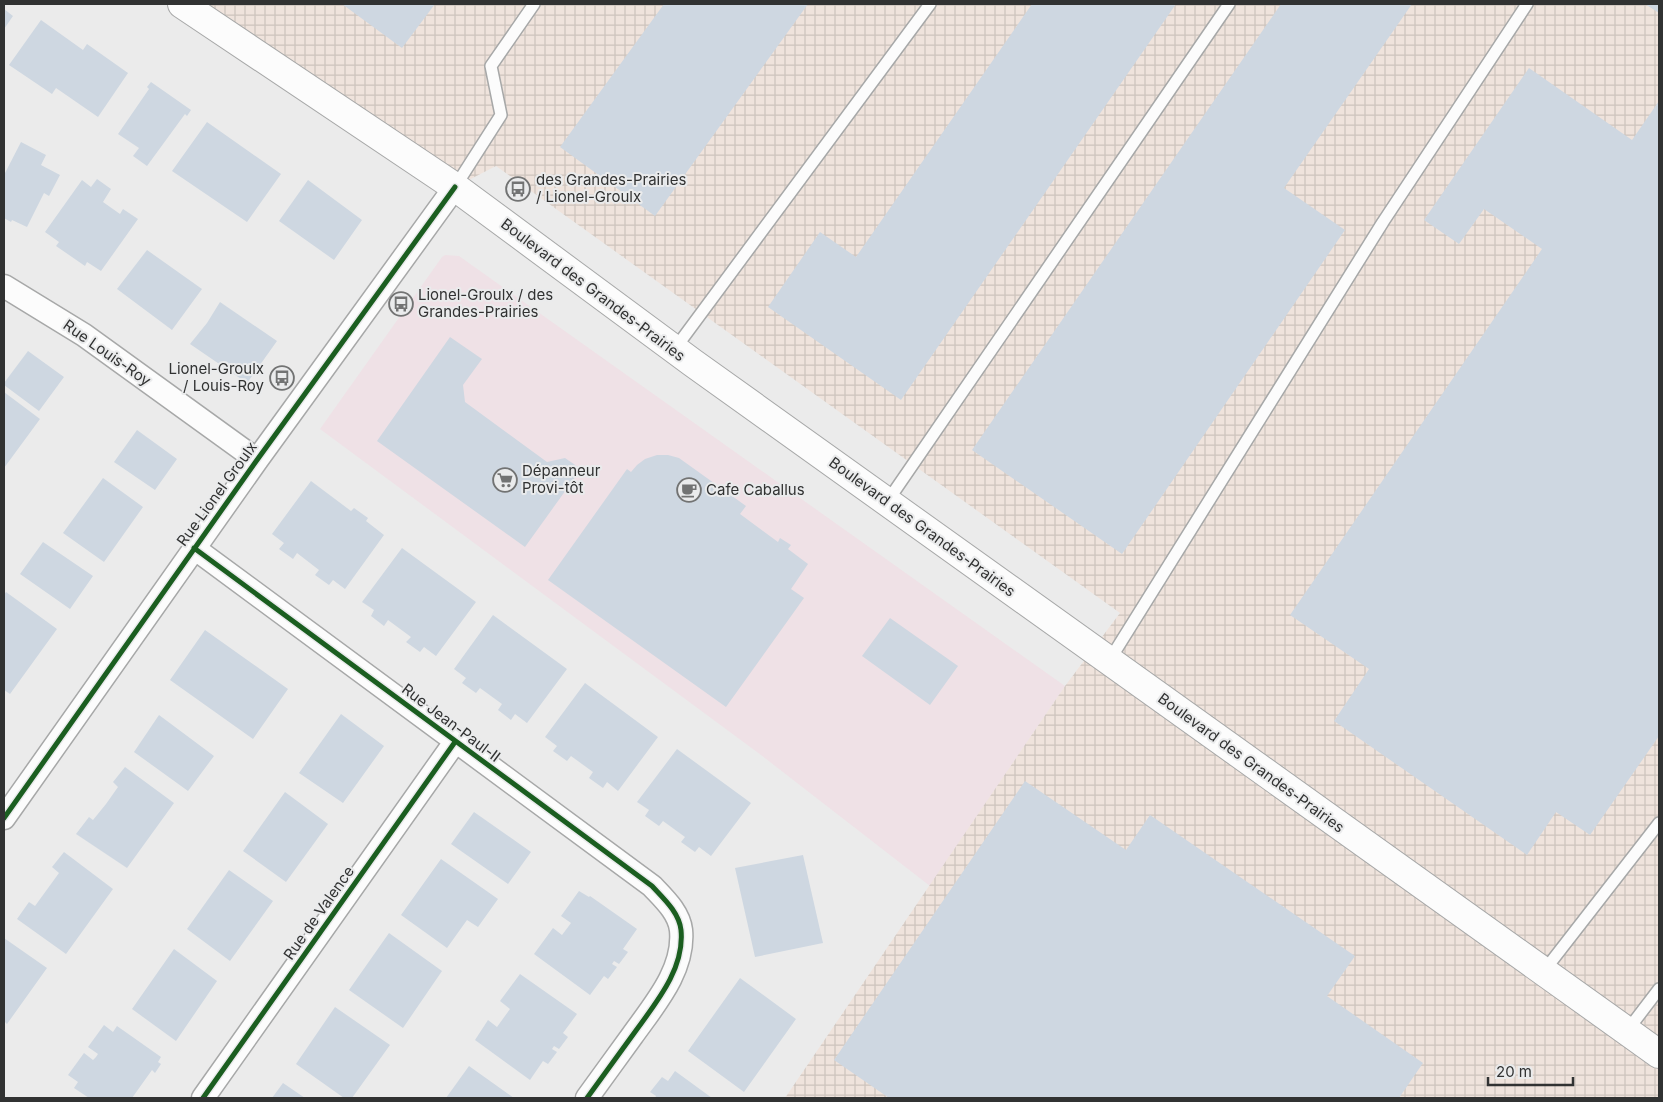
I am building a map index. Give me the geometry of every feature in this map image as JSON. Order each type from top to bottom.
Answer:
[{"type":"main road","name":"Boulevard des Grandes-Prairies","points":[[182,4],[455,188],[674,350],[1659,1054]]},
{"type":"street","name":"Rue Lionel Groulx","points":[[4,818],[194,548],[455,188]]},
{"type":"street","name":"Rue Louis-Roy","points":[[4,286],[84,335],[257,460]]},
{"type":"street","name":"Rue Jean-Paul-II","points":[[194,548],[652,886],[672,908],[681,928],[681,944],[675,966],[665,990],[587,1098]]},
{"type":"street","name":"Rue de Valence","points":[[203,1098],[455,742]]},
{"type":"lane","points":[[455,188],[501,115],[491,66],[534,4]]},
{"type":"lane","points":[[674,350],[930,4]]},
{"type":"lane","points":[[887,502],[1229,4]]},
{"type":"lane","points":[[1109,661],[1377,231],[1527,4]]},
{"type":"lane","points":[[1544,972],[1659,823]]},
{"type":"lane","points":[[1627,1031],[1659,989]]},
{"type":"shaded area","points":[[182,4],[1659,4],[1659,1098],[785,1098],[1065,686],[1120,613],[496,166],[455,187]]},
{"type":"shaded area","points":[[445,255],[459,256],[1065,686],[930,886],[761,755],[320,429]]},
{"type":"building","points":[[342,4],[435,4],[402,48]]},
{"type":"building","points":[[664,4],[808,4],[655,216],[560,147]]},
{"type":"building","points":[[1032,4],[1176,4],[901,400],[768,307],[820,232],[856,257]]},
{"type":"building","points":[[1281,4],[1412,4],[1284,188],[1345,230],[1122,554],[972,450]]},
{"type":"building","points":[[1645,4],[1659,4],[1659,13]]},
{"type":"building","points":[[4,9],[13,16],[4,29]]},
{"type":"building","points":[[41,20],[83,50],[87,44],[128,73],[98,117],[56,88],[52,94],[9,65]]},
{"type":"building","points":[[1529,68],[1632,140],[1659,101],[1659,736],[1590,835],[1556,812],[1527,855],[1334,721],[1369,669],[1290,615],[1542,249],[1484,209],[1459,244],[1424,220]]},
{"type":"building","points":[[151,82],[191,110],[187,116],[185,114],[147,166],[133,156],[139,148],[118,134],[149,89],[147,87]]},
{"type":"building","points":[[207,122],[281,174],[247,222],[172,171]]},
{"type":"building","points":[[21,142],[46,155],[41,165],[60,175],[49,196],[44,193],[27,227],[4,218],[4,175]]},
{"type":"building","points":[[97,179],[111,189],[103,202],[120,214],[123,209],[138,219],[101,271],[87,262],[85,266],[56,246],[59,242],[45,232],[82,180],[91,187]]},
{"type":"building","points":[[308,180],[362,220],[334,260],[279,221]]},
{"type":"building","points":[[147,250],[202,289],[172,330],[117,289]]},
{"type":"building","points":[[220,302],[277,341],[247,383],[190,344],[207,323]]},
{"type":"building","points":[[450,337],[482,359],[463,385],[465,402],[547,462],[565,458],[581,469],[525,547],[377,441]]},
{"type":"building","points":[[28,351],[64,377],[39,411],[4,385]]},
{"type":"building","points":[[4,392],[40,419],[4,468]]},
{"type":"building","points":[[137,430],[177,459],[155,490],[114,462]]},
{"type":"building","points":[[657,455],[679,458],[746,506],[740,514],[778,542],[780,538],[791,545],[788,549],[808,564],[791,589],[804,598],[726,707],[548,580],[627,469],[631,472],[645,459]]},
{"type":"building","points":[[103,478],[143,507],[104,562],[63,533]]},
{"type":"building","points":[[311,481],[351,511],[354,508],[368,518],[366,521],[384,535],[345,589],[333,580],[329,585],[315,575],[319,570],[297,553],[293,559],[279,549],[284,543],[272,534]]},
{"type":"building","points":[[43,542],[93,576],[70,609],[20,574]]},
{"type":"building","points":[[402,548],[476,602],[436,656],[424,647],[420,652],[406,642],[411,637],[388,620],[384,626],[371,616],[374,610],[362,602]]},
{"type":"building","points":[[6,592],[57,629],[10,694],[4,690],[4,595]]},
{"type":"building","points":[[493,615],[567,669],[527,723],[515,714],[511,720],[498,710],[502,704],[480,688],[476,693],[462,683],[466,678],[454,669]]},
{"type":"building","points":[[890,618],[958,666],[930,705],[862,656]]},
{"type":"building","points":[[205,630],[288,689],[253,739],[170,680]]},
{"type":"building","points":[[585,683],[658,737],[618,791],[607,782],[603,788],[589,778],[593,772],[571,756],[567,761],[553,751],[557,746],[545,737]]},
{"type":"building","points":[[341,714],[384,746],[343,803],[299,773]]},
{"type":"building","points":[[159,715],[214,756],[188,791],[134,752]]},
{"type":"building","points":[[677,749],[751,803],[711,856],[699,847],[695,852],[681,842],[685,837],[663,821],[659,826],[645,816],[649,810],[637,802]]},
{"type":"building","points":[[125,767],[174,803],[127,868],[76,834],[89,817],[93,820],[106,804],[118,787],[113,782]]},
{"type":"building","points":[[1025,781],[1126,850],[1150,815],[1355,956],[1327,996],[1423,1063],[1399,1098],[889,1098],[834,1060]]},
{"type":"building","points":[[285,792],[328,824],[286,882],[243,851]]},
{"type":"building","points":[[474,812],[531,852],[508,884],[451,844]]},
{"type":"building","points":[[64,852],[113,889],[66,954],[17,919],[29,902],[35,906],[59,873],[52,867]]},
{"type":"building","points":[[803,855],[823,943],[755,957],[735,868]]},
{"type":"building","points":[[441,859],[498,899],[478,927],[467,920],[447,948],[401,915]]},
{"type":"building","points":[[229,870],[273,901],[230,961],[187,929]]},
{"type":"building","points":[[579,891],[590,896],[637,929],[623,949],[628,952],[619,964],[614,961],[612,964],[617,967],[608,979],[604,976],[590,995],[534,954],[553,928],[562,935],[571,923],[561,916]]},
{"type":"building","points":[[389,933],[442,971],[403,1028],[349,990]]},
{"type":"building","points":[[4,938],[47,968],[7,1024],[4,1021]]},
{"type":"building","points":[[174,949],[217,981],[176,1041],[132,1009]]},
{"type":"building","points":[[520,974],[577,1014],[563,1033],[568,1037],[559,1049],[554,1046],[552,1049],[557,1052],[548,1064],[543,1061],[530,1080],[475,1040],[488,1020],[497,1027],[510,1009],[500,1001]]},
{"type":"building","points":[[740,978],[796,1019],[744,1092],[688,1051]]},
{"type":"building","points":[[335,1007],[390,1045],[352,1098],[344,1098],[296,1064]]},
{"type":"building","points":[[104,1025],[113,1032],[117,1026],[161,1057],[158,1062],[161,1064],[155,1073],[152,1070],[132,1098],[89,1098],[74,1088],[78,1082],[68,1075],[84,1053],[93,1060],[96,1057],[98,1054],[88,1047]]},
{"type":"building","points":[[469,1066],[514,1098],[446,1098]]},
{"type":"building","points":[[675,1071],[712,1098],[655,1098],[656,1096],[650,1092],[662,1077],[668,1081]]},
{"type":"building","points":[[283,1083],[305,1098],[272,1098]]},
{"type":"cycle path","points":[[4,818],[257,460],[455,187]]},
{"type":"cycle path","points":[[194,548],[652,886],[670,906],[680,923],[681,930],[681,945],[673,973],[658,999],[587,1098]]},
{"type":"cycle path","points":[[203,1098],[455,742]]},
{"type":"place","name":"des Grandes-Prairies / Lionel-Groulx","points":[[518,189]]},
{"type":"place","name":"Lionel-Groulx / des Grandes-Prairies","points":[[401,304]]},
{"type":"place","name":"Lionel-Groulx / Louis-Roy","points":[[282,378]]},
{"type":"place","name":"Dépanneur Provi-tôt","points":[[505,480]]},
{"type":"place","name":"Cafe Caballus","points":[[689,490]]}]
